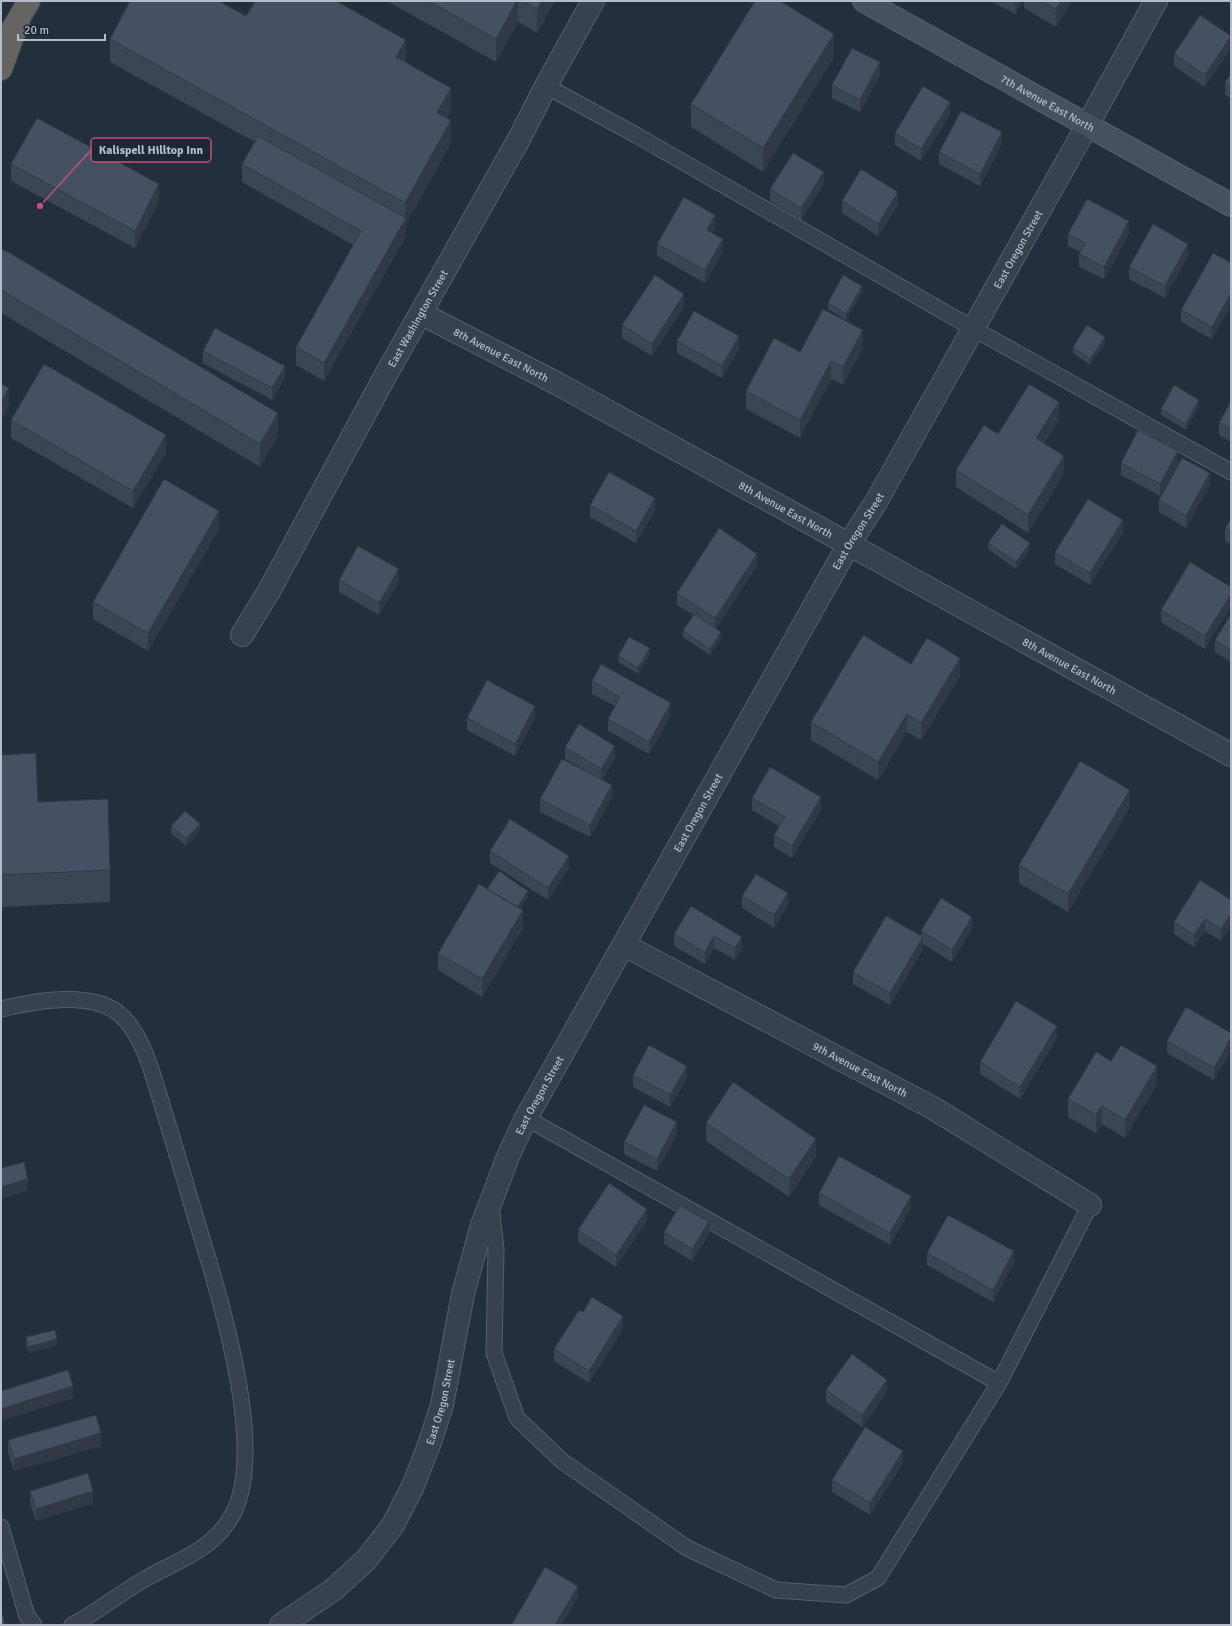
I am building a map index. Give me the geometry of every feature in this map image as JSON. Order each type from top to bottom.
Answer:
[{"type":"highway","points":[[1,46],[25,9]]},
{"type":"highway","points":[[1,69],[25,9]]},
{"type":"main road","name":"7th Avenue East North","points":[[864,1],[1088,124],[1231,205]]},
{"type":"street","name":"East Washington Street","points":[[242,635],[269,591],[373,399],[519,139],[546,86],[593,1]]},
{"type":"street","name":"East Oregon Street","points":[[281,1625],[333,1590],[366,1560],[393,1525],[413,1486],[429,1445],[442,1405],[463,1294],[482,1225],[509,1154],[526,1118],[849,544],[876,502],[1156,1]]},
{"type":"street","name":"8th Avenue East North","points":[[422,314],[558,384],[1231,755]]},
{"type":"street","name":"9th Avenue East North","points":[[624,945],[932,1108],[1090,1204]]},
{"type":"lane","points":[[546,86],[636,134],[974,328],[1231,472]]},
{"type":"lane","points":[[1,1009],[51,999],[98,1002],[117,1013],[133,1030],[143,1046],[152,1069],[222,1308],[239,1387],[246,1439],[244,1478],[237,1505],[229,1522],[217,1536],[202,1548],[184,1559],[144,1579],[72,1625]]},
{"type":"lane","points":[[526,1118],[999,1383]]},
{"type":"lane","points":[[491,1202],[496,1249],[494,1353],[517,1418],[562,1461],[687,1548],[776,1590],[846,1596],[878,1578],[999,1383],[1090,1204]]},
{"type":"lane","points":[[1,1527],[27,1616],[34,1625]]},
{"type":"building","points":[[130,1],[219,1],[246,16],[255,1],[336,1],[406,40],[396,57],[451,88],[437,113],[451,120],[405,203],[110,39]]},
{"type":"building","points":[[428,1],[517,1],[496,39]]},
{"type":"building","points":[[522,1],[542,1],[537,9]]},
{"type":"building","points":[[755,1],[780,1],[834,34],[763,148],[691,104]]},
{"type":"building","points":[[1042,1],[1061,1],[1056,9]]},
{"type":"building","points":[[1200,15],[1231,36],[1205,75],[1174,54]]},
{"type":"building","points":[[852,48],[880,62],[860,100],[832,85]]},
{"type":"building","points":[[1231,74],[1231,87],[1225,82]]},
{"type":"building","points":[[923,86],[950,102],[921,149],[895,133]]},
{"type":"building","points":[[961,111],[1002,132],[980,174],[939,152]]},
{"type":"building","points":[[37,118],[159,184],[135,231],[11,164]]},
{"type":"building","points":[[258,136],[406,218],[324,363],[296,347],[361,231],[242,164]]},
{"type":"building","points":[[793,153],[824,172],[801,208],[770,189]]},
{"type":"building","points":[[861,169],[898,192],[878,224],[842,201]]},
{"type":"building","points":[[684,197],[715,215],[707,230],[723,239],[705,270],[657,244]]},
{"type":"building","points":[[1087,199],[1129,221],[1104,267],[1079,254],[1085,243],[1068,234]]},
{"type":"building","points":[[1153,224],[1188,244],[1165,286],[1129,267]]},
{"type":"building","points":[[3,249],[278,413],[260,444],[1,290],[1,252]]},
{"type":"building","points":[[1213,253],[1231,263],[1231,293],[1212,327],[1181,310]]},
{"type":"building","points":[[655,275],[684,294],[652,344],[622,325]]},
{"type":"building","points":[[843,275],[862,286],[846,314],[828,303]]},
{"type":"building","points":[[823,309],[863,330],[843,367],[831,361],[800,420],[746,391],[774,338],[800,352]]},
{"type":"building","points":[[694,311],[739,336],[722,366],[677,341]]},
{"type":"building","points":[[1087,325],[1105,337],[1090,359],[1073,347]]},
{"type":"building","points":[[215,328],[285,366],[272,388],[203,351]]},
{"type":"building","points":[[44,364],[166,435],[133,491],[11,420]]},
{"type":"building","points":[[1,384],[9,388],[1,402]]},
{"type":"building","points":[[1029,384],[1059,402],[1036,438],[1064,456],[1028,515],[956,470],[984,425],[998,434]]},
{"type":"building","points":[[1174,385],[1199,400],[1186,424],[1161,409]]},
{"type":"building","points":[[1231,401],[1231,429],[1219,423]]},
{"type":"building","points":[[1138,430],[1178,451],[1160,484],[1121,463]]},
{"type":"building","points":[[1182,458],[1210,473],[1186,516],[1159,500]]},
{"type":"building","points":[[609,472],[655,498],[636,531],[590,505]]},
{"type":"building","points":[[164,479],[219,511],[148,633],[93,602]]},
{"type":"building","points":[[1088,499],[1123,520],[1090,573],[1055,552]]},
{"type":"building","points":[[1231,519],[1231,532],[1225,529]]},
{"type":"building","points":[[1002,524],[1030,543],[1016,562],[988,543]]},
{"type":"building","points":[[719,528],[757,554],[715,618],[677,593]]},
{"type":"building","points":[[358,546],[399,569],[379,603],[339,580]]},
{"type":"building","points":[[1190,562],[1231,587],[1231,594],[1205,636],[1161,610]]},
{"type":"building","points":[[694,614],[721,632],[710,649],[683,631]]},
{"type":"building","points":[[1231,614],[1231,650],[1215,640]]},
{"type":"building","points":[[863,635],[911,664],[927,638],[960,658],[921,723],[907,714],[878,762],[811,722]]},
{"type":"building","points":[[629,637],[650,648],[638,668],[618,656]]},
{"type":"building","points":[[601,664],[671,703],[649,742],[608,719],[620,697],[592,681]]},
{"type":"building","points":[[487,680],[535,706],[515,744],[467,718]]},
{"type":"building","points":[[579,724],[615,746],[601,769],[565,747]]},
{"type":"building","points":[[36,753],[38,802],[108,799],[110,870],[1,875],[1,755]]},
{"type":"building","points":[[562,759],[612,785],[590,825],[540,799]]},
{"type":"building","points":[[1080,761],[1130,790],[1068,894],[1019,865]]},
{"type":"building","points":[[770,767],[821,797],[792,846],[774,835],[785,817],[752,798]]},
{"type":"building","points":[[185,811],[200,824],[186,839],[171,826]]},
{"type":"building","points":[[510,819],[569,856],[548,888],[490,851]]},
{"type":"building","points":[[499,871],[528,891],[517,907],[487,889]]},
{"type":"building","points":[[756,874],[788,893],[774,915],[742,896]]},
{"type":"building","points":[[1200,880],[1231,900],[1231,914],[1221,929],[1205,919],[1194,935],[1174,922]]},
{"type":"building","points":[[479,884],[523,910],[482,979],[438,953]]},
{"type":"building","points":[[941,898],[972,917],[952,950],[921,931]]},
{"type":"building","points":[[691,906],[742,937],[735,948],[714,936],[705,952],[674,934]]},
{"type":"building","points":[[886,916],[923,937],[890,993],[853,972]]},
{"type":"building","points":[[1016,1001],[1057,1026],[1020,1087],[980,1062]]},
{"type":"building","points":[[1186,1007],[1231,1033],[1231,1038],[1214,1068],[1167,1041]]},
{"type":"building","points":[[649,1045],[687,1066],[670,1095],[633,1075]]},
{"type":"building","points":[[1121,1045],[1157,1066],[1125,1120],[1102,1106],[1096,1115],[1068,1099],[1096,1052],[1111,1061]]},
{"type":"building","points":[[733,1082],[816,1139],[789,1179],[706,1123]]},
{"type":"building","points":[[644,1105],[677,1122],[657,1159],[624,1142]]},
{"type":"building","points":[[839,1156],[911,1196],[890,1233],[819,1193]]},
{"type":"building","points":[[24,1162],[28,1179],[1,1187],[1,1168]]},
{"type":"building","points":[[609,1183],[647,1209],[616,1255],[578,1230]]},
{"type":"building","points":[[680,1205],[709,1222],[692,1249],[664,1232]]},
{"type":"building","points":[[948,1215],[1014,1251],[993,1290],[927,1253]]},
{"type":"building","points":[[592,1297],[623,1316],[589,1371],[554,1349],[579,1310],[583,1312]]},
{"type":"building","points":[[55,1330],[57,1339],[28,1347],[26,1337]]},
{"type":"building","points":[[852,1354],[887,1380],[862,1415],[826,1390]]},
{"type":"building","points":[[68,1370],[73,1386],[1,1409],[1,1391]]},
{"type":"building","points":[[96,1415],[101,1433],[14,1459],[8,1440]]},
{"type":"building","points":[[865,1427],[903,1451],[870,1503],[832,1480]]},
{"type":"building","points":[[88,1473],[93,1491],[36,1509],[30,1491]]},
{"type":"building","points":[[545,1567],[578,1586],[555,1625],[513,1625],[512,1624]]},
{"type":"building","points":[[2,1613],[5,1625],[1,1625]]},
{"type":"place","name":"Kalispell Hilltop Inn","points":[[40,206]]}]
